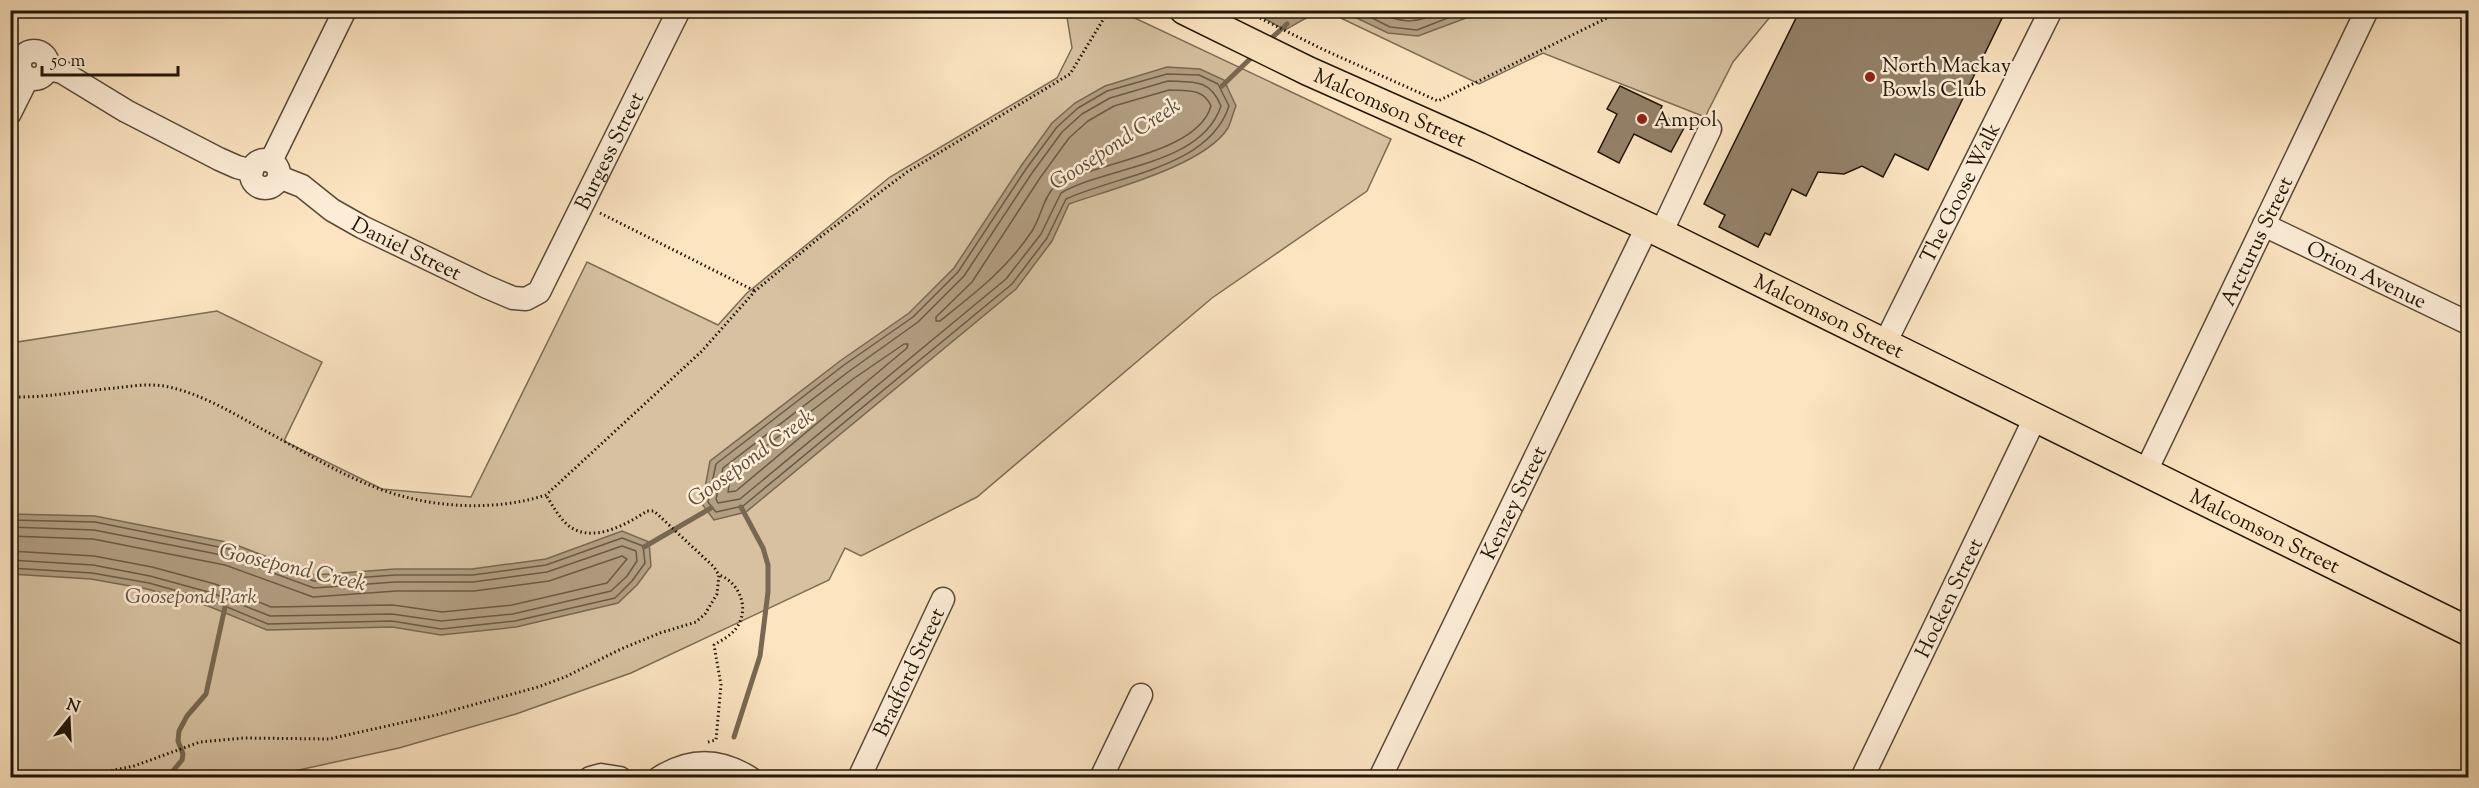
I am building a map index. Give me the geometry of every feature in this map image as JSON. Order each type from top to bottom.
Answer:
[{"type":"main road","name":"Malcomson Street","points":[[1184,10],[1221,29],[1315,60],[1488,151],[1886,343],[2469,631]]},
{"type":"street","points":[[267,170],[345,10]]},
{"type":"street","name":"Burgess Street","points":[[539,292],[679,10]]},
{"type":"street","name":"The Goose Walk","points":[[1886,343],[2051,10]]},
{"type":"street","name":"Arcturus Street","points":[[2146,471],[2367,10]]},
{"type":"street","points":[[10,113],[19,67]]},
{"type":"street","name":"Daniel Street","points":[[19,67],[38,79],[48,69],[62,72],[126,111],[219,159],[237,167],[267,170],[302,186],[332,210],[362,227],[487,287],[513,298],[526,298],[539,292]]},
{"type":"street","name":"Kenzey Street","points":[[1380,777],[1654,230],[1710,129]]},
{"type":"street","name":"Orion Avenue","points":[[2264,225],[2469,323]]},
{"type":"street","name":"Hocken Street","points":[[1862,777],[2035,418]]},
{"type":"street","name":"Bradford Street","points":[[859,777],[943,599]]},
{"type":"street","points":[[1101,777],[1141,695]]},
{"type":"street","points":[[659,777],[681,765],[697,762],[727,766],[750,777]]},
{"type":"street","points":[[590,777],[601,775],[620,777]]},
{"type":"path","points":[[10,397],[143,385],[166,386],[193,394],[349,476],[396,494],[442,502],[496,507],[526,502],[546,495],[702,351],[755,291],[835,225],[907,172],[1070,74],[1109,10]]},
{"type":"path","points":[[1246,12],[1315,60],[1438,101],[1623,10]]},
{"type":"path","points":[[582,204],[755,291]]},
{"type":"path","points":[[546,495],[559,515],[571,527],[586,532],[622,527],[647,511],[654,511],[719,575],[728,578],[735,585],[741,597],[743,609],[737,628],[714,645],[721,685],[717,702],[716,740],[701,745]]},
{"type":"path","points":[[76,777],[134,766],[185,747],[222,738],[329,739],[432,716],[538,687],[565,677],[621,649],[660,633],[696,622],[712,604],[717,594],[719,575]]},
{"type":"green space","name":"Goosepond Park","points":[[1066,11],[1120,11],[1391,139],[1367,191],[1212,298],[977,497],[861,556],[845,548],[829,580],[631,673],[516,714],[399,748],[267,777],[11,778],[11,343],[217,311],[322,362],[284,441],[382,489],[471,497],[587,262],[718,325],[747,293],[890,177],[1057,78],[1072,48]]},
{"type":"green space","points":[[1326,11],[1775,11],[1733,62],[1705,117],[1543,53],[1479,84]]},
{"type":"water","points":[[1264,11],[1319,11],[1285,30],[1260,16]]},
{"type":"water","points":[[1342,11],[1485,11],[1418,36],[1388,33]]},
{"type":"water","points":[[1167,67],[1200,69],[1224,80],[1236,106],[1228,128],[1216,142],[1199,154],[1155,175],[1069,204],[1052,241],[1016,289],[746,512],[714,520],[702,504],[710,461],[840,361],[909,313],[954,268],[1052,123],[1075,103],[1105,86]]},
{"type":"water","points":[[10,514],[95,516],[231,543],[314,575],[395,569],[472,569],[546,559],[622,531],[649,542],[651,566],[637,585],[618,603],[516,627],[441,635],[392,627],[267,630],[208,606],[147,589],[91,579],[11,574]]},
{"type":"building","name":"North Mackay Bowls Club","points":[[1800,10],[2006,10],[1928,170],[1895,154],[1883,177],[1862,166],[1844,174],[1818,172],[1806,196],[1792,189],[1770,235],[1765,233],[1758,247],[1719,227],[1725,215],[1704,204]]},
{"type":"building","name":"Ampol","points":[[1620,86],[1662,106],[1659,114],[1685,126],[1671,152],[1634,134],[1619,163],[1598,152],[1617,114],[1607,109]]},
{"type":"waterway","name":"Goosepond Creek","points":[[1267,42],[1287,24]]},
{"type":"waterway","name":"Goosepond Creek","points":[[1222,86],[1254,55]]},
{"type":"waterway","points":[[734,737],[760,656],[768,592],[768,565],[763,548],[741,507]]},
{"type":"waterway","name":"Goosepond Creek","points":[[644,547],[711,508]]},
{"type":"waterway","points":[[167,778],[182,760],[183,754],[178,741],[179,731],[187,716],[206,694],[225,607]]},
{"type":"place","name":"North Mackay Bowls Club","points":[[1870,77]]},
{"type":"place","name":"Ampol","points":[[1642,119]]}]
